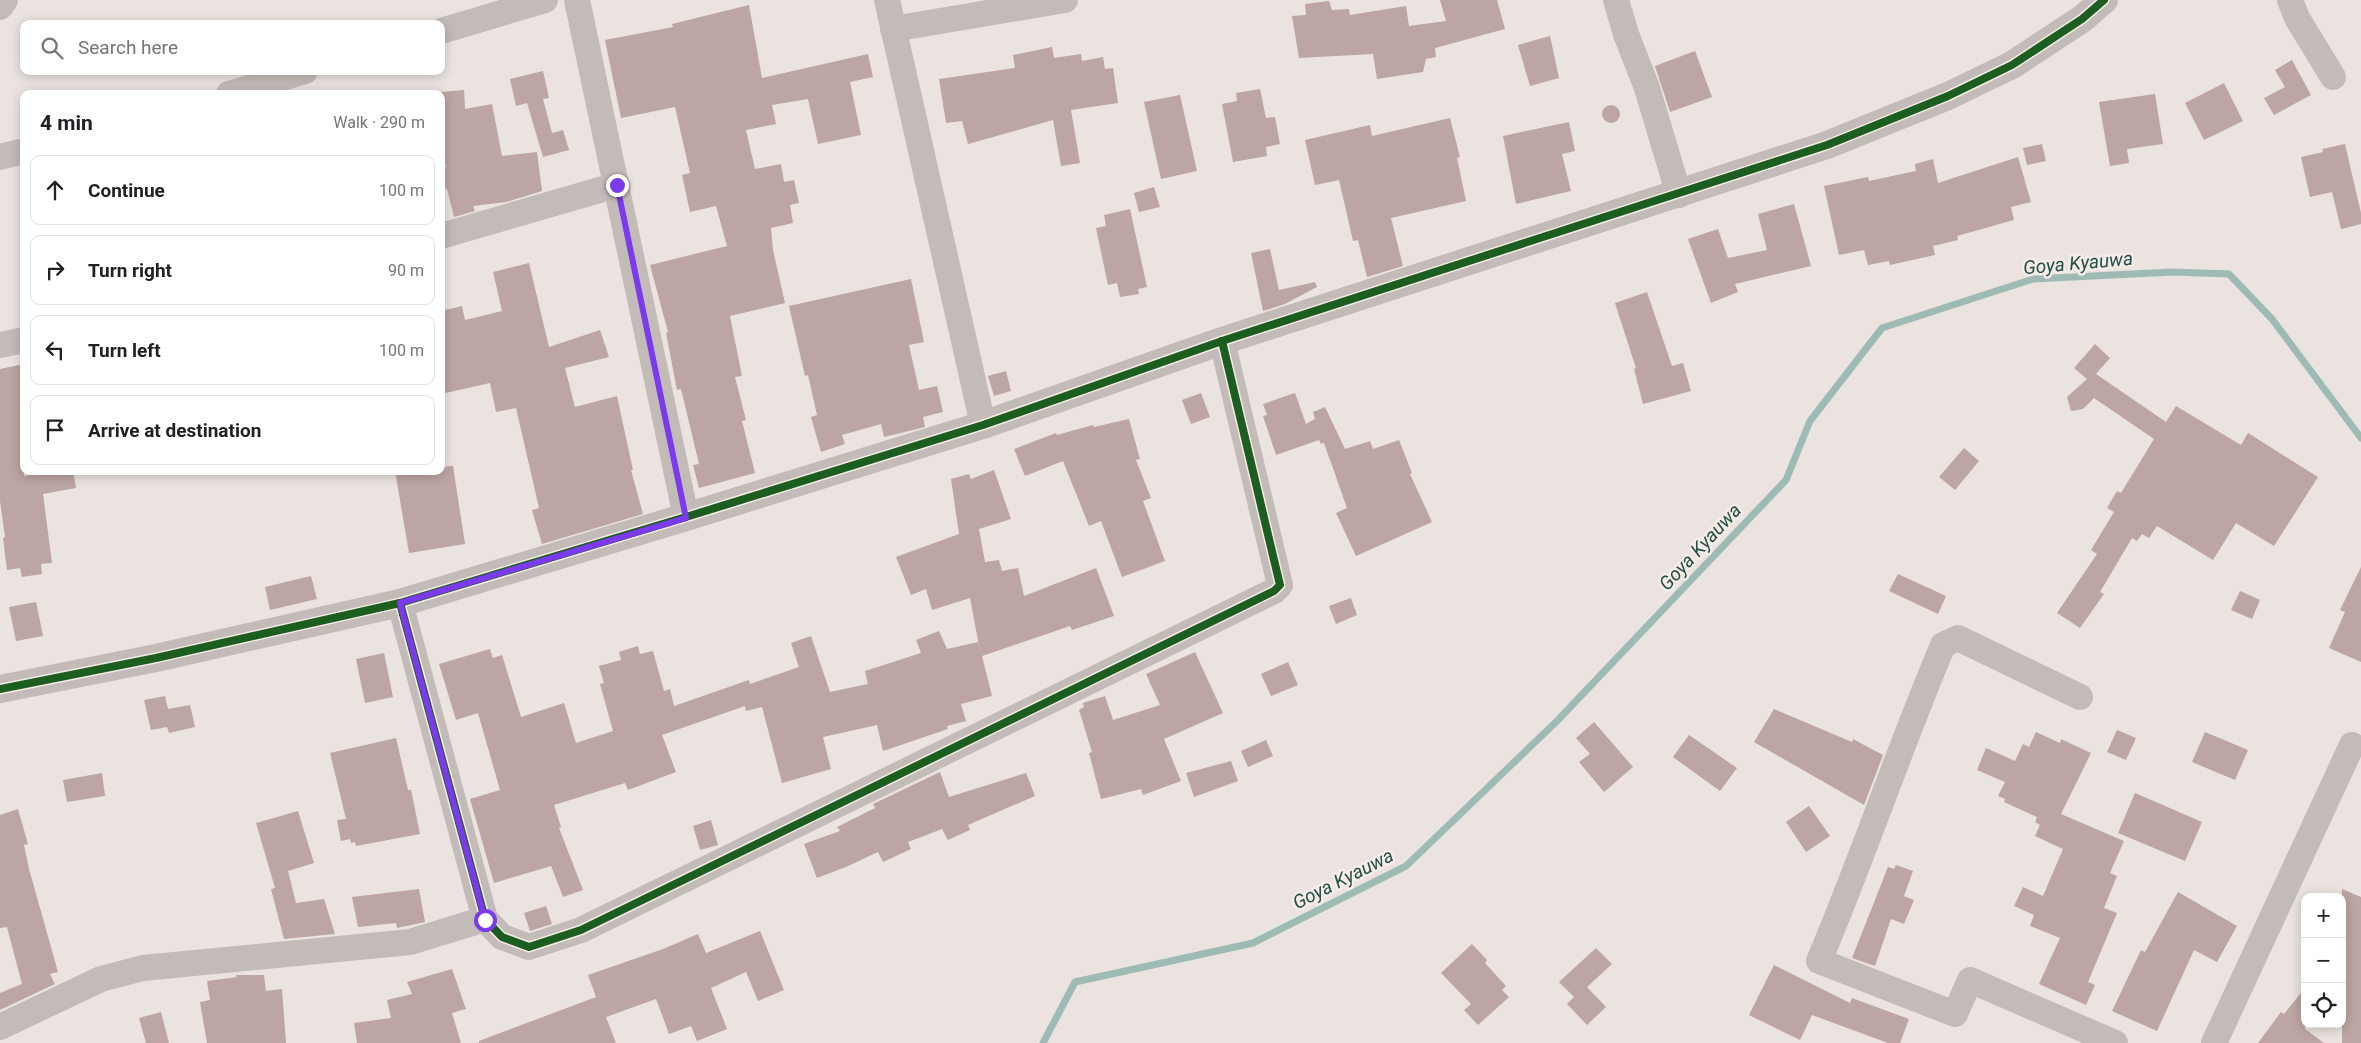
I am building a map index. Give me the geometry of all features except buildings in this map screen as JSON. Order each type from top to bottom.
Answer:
[{"type":"street","points":[[0,7],[5,0]]},
{"type":"street","points":[[445,30],[546,0]]},
{"type":"street","points":[[577,0],[686,518]]},
{"type":"street","points":[[887,0],[983,425]]},
{"type":"street","points":[[894,29],[1065,0]]},
{"type":"street","points":[[1616,0],[1626,34],[1647,88],[1679,195]]},
{"type":"street","points":[[0,689],[156,658],[400,603],[686,518],[983,425],[1222,341],[1679,195],[1827,145],[1948,96],[2012,65],[2080,9],[2104,0]]},
{"type":"street","points":[[2290,0],[2296,18],[2333,77]]},
{"type":"street","points":[[242,90],[292,75]]},
{"type":"street","points":[[0,157],[20,152]]},
{"type":"street","points":[[445,235],[617,185]]},
{"type":"street","points":[[0,345],[20,341]]},
{"type":"street","points":[[400,603],[485,920],[502,936],[529,947],[581,930],[1274,591],[1280,584],[1222,341]]},
{"type":"street","points":[[2080,697],[1958,638],[1944,645],[1912,719],[1848,894],[1819,961],[1955,1014],[1970,980],[2115,1043]]},
{"type":"street","points":[[2214,1043],[2352,745]]},
{"type":"street","points":[[0,1026],[101,979],[143,968],[410,942],[485,920]]},
{"type":"waterway","name":"Goya Kyauwa","points":[[1043,1043],[1075,982],[1253,943],[1406,866],[1557,721],[1786,480],[1810,421],[1882,328],[2033,279],[2173,272],[2229,274],[2272,319],[2361,438]]},
{"type":"cycle path","points":[[0,689],[156,658],[400,603],[983,425],[1222,341],[1827,145],[1948,96],[2012,65],[2082,19],[2104,0]]},
{"type":"cycle path","points":[[400,603],[485,919],[502,937],[529,947],[581,930],[1274,591],[1280,585],[1222,341]]},
{"type":"route","points":[[485,920],[400,603],[686,518],[617,185]]}]
